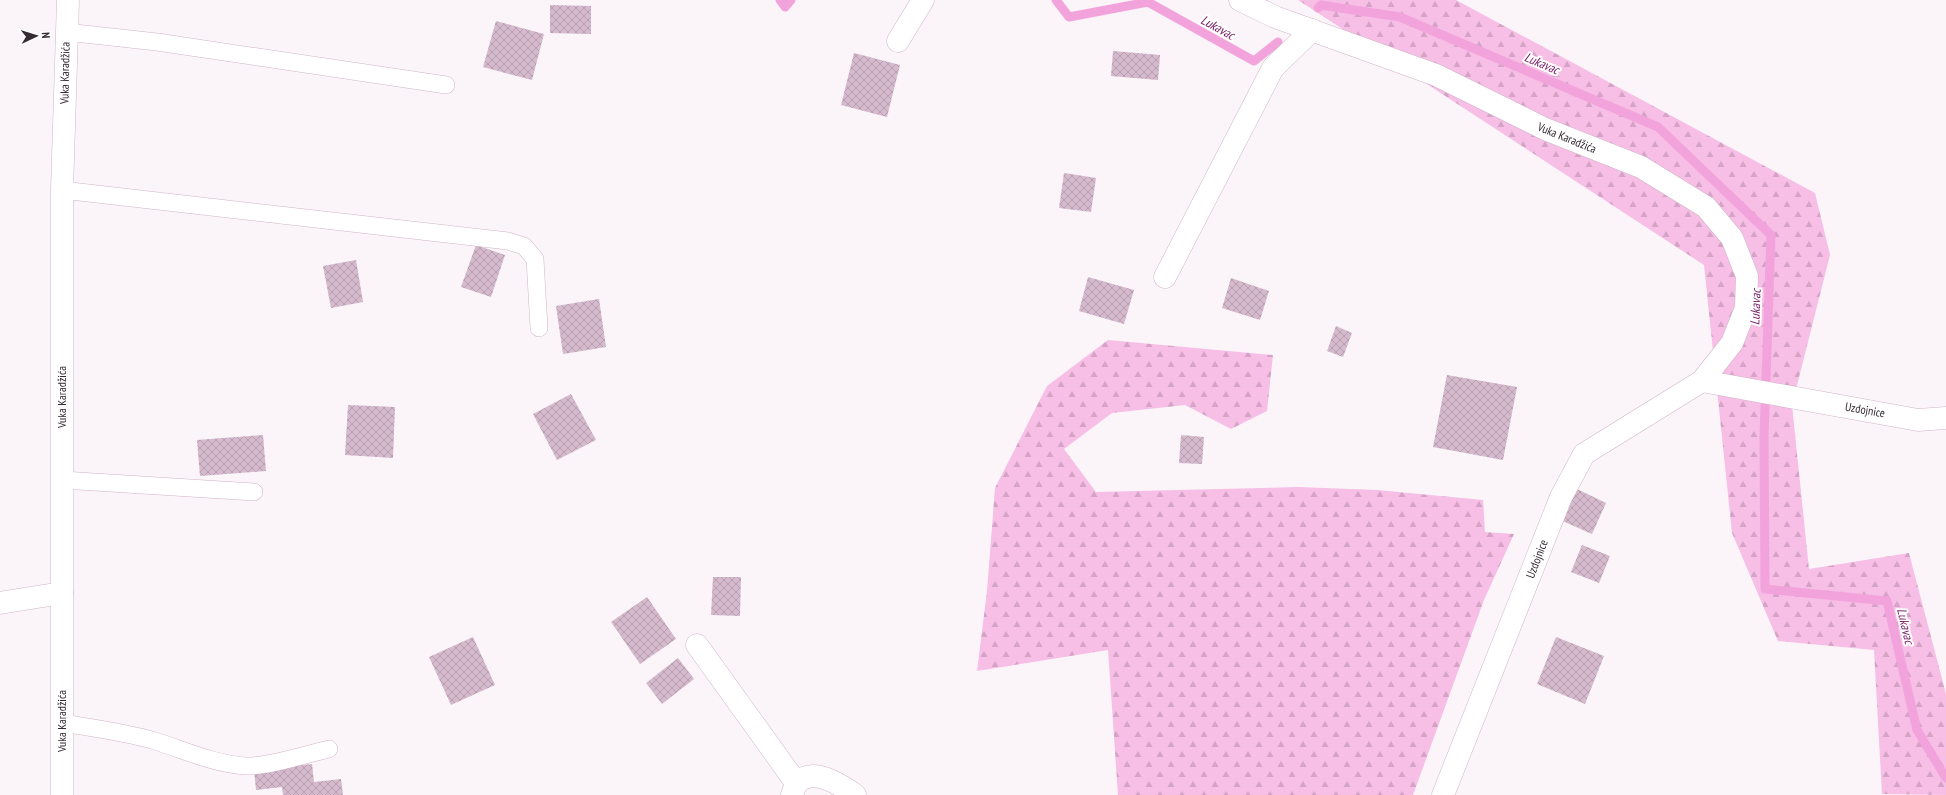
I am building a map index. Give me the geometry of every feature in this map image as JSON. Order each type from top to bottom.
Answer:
[{"type":"street","name":"Vuka Karadžića","points":[[62,795],[62,190],[68,0]]},
{"type":"street","points":[[898,41],[923,0]]},
{"type":"street","name":"Vuka Karadžića","points":[[1240,0],[1275,16],[1436,75],[1545,129],[1641,167],[1706,208],[1732,238],[1747,276],[1746,308],[1732,343],[1702,381]]},
{"type":"street","points":[[1165,277],[1273,68],[1312,30]]},
{"type":"street","name":"Uzdojnice","points":[[1443,795],[1561,497],[1584,454],[1702,381],[1918,420],[1946,418]]},
{"type":"street","points":[[0,603],[62,593]]},
{"type":"street","points":[[698,645],[794,789],[806,778],[820,777],[841,785],[855,795]]},
{"type":"lane","points":[[66,32],[157,42],[446,85]]},
{"type":"lane","points":[[62,190],[508,241],[524,246],[535,260],[539,328]]},
{"type":"lane","points":[[62,480],[254,492]]},
{"type":"lane","points":[[62,724],[95,728],[154,741],[205,758],[246,766],[279,761],[329,749]]},
{"type":"green space","points":[[1298,0],[1456,0],[1815,193],[1830,255],[1792,405],[1809,569],[1909,553],[1946,694],[1946,795],[1882,794],[1874,650],[1778,641],[1732,533],[1704,265]]},
{"type":"green space","points":[[1108,340],[1273,355],[1267,411],[1231,429],[1185,405],[1112,413],[1064,449],[1096,492],[1299,487],[1377,490],[1483,500],[1485,532],[1514,534],[1484,600],[1413,795],[1118,795],[1108,650],[977,671],[987,591],[995,488],[1047,386]]},
{"type":"building","points":[[550,5],[591,6],[591,34],[550,33]]},
{"type":"building","points":[[496,21],[544,34],[532,80],[483,67]]},
{"type":"building","points":[[1113,51],[1160,55],[1158,80],[1111,76]]},
{"type":"building","points":[[854,53],[900,65],[887,117],[841,105]]},
{"type":"building","points":[[1064,173],[1096,178],[1091,212],[1059,208]]},
{"type":"building","points":[[476,245],[505,255],[491,297],[461,287]]},
{"type":"building","points":[[356,260],[363,302],[331,308],[323,266]]},
{"type":"building","points":[[1088,277],[1134,290],[1124,324],[1079,311]]},
{"type":"building","points":[[1231,278],[1269,291],[1260,320],[1222,308]]},
{"type":"building","points":[[599,299],[606,347],[563,354],[556,306]]},
{"type":"building","points":[[1336,326],[1352,333],[1343,357],[1327,351]]},
{"type":"building","points":[[1447,375],[1517,387],[1503,460],[1433,447]]},
{"type":"building","points":[[571,394],[596,440],[557,460],[533,414]]},
{"type":"building","points":[[348,405],[395,407],[393,458],[345,455]]},
{"type":"building","points":[[263,435],[266,471],[200,476],[197,440]]},
{"type":"building","points":[[1181,435],[1204,437],[1202,464],[1179,463]]},
{"type":"building","points":[[1573,487],[1606,503],[1592,534],[1558,519]]},
{"type":"building","points":[[1582,545],[1610,556],[1599,583],[1571,572]]},
{"type":"building","points":[[713,577],[741,577],[740,616],[711,615]]},
{"type":"building","points":[[647,597],[676,639],[640,664],[611,622]]},
{"type":"building","points":[[473,637],[495,685],[451,705],[429,657]]},
{"type":"building","points":[[1556,637],[1604,656],[1585,704],[1537,684]]},
{"type":"building","points":[[678,658],[694,679],[662,704],[646,683]]},
{"type":"building","points":[[312,764],[314,782],[341,779],[343,795],[283,795],[282,787],[256,790],[254,770]]},
{"type":"waterway","name":"Lukavac","points":[[780,0],[785,7],[791,0]]},
{"type":"waterway","name":"Lukavac","points":[[1056,0],[1069,17],[1148,2],[1254,61],[1278,42]]},
{"type":"waterway","name":"Lukavac","points":[[1318,8],[1321,5],[1400,17],[1658,127],[1771,235],[1764,436],[1765,589],[1887,601],[1917,730],[1946,778]]}]
